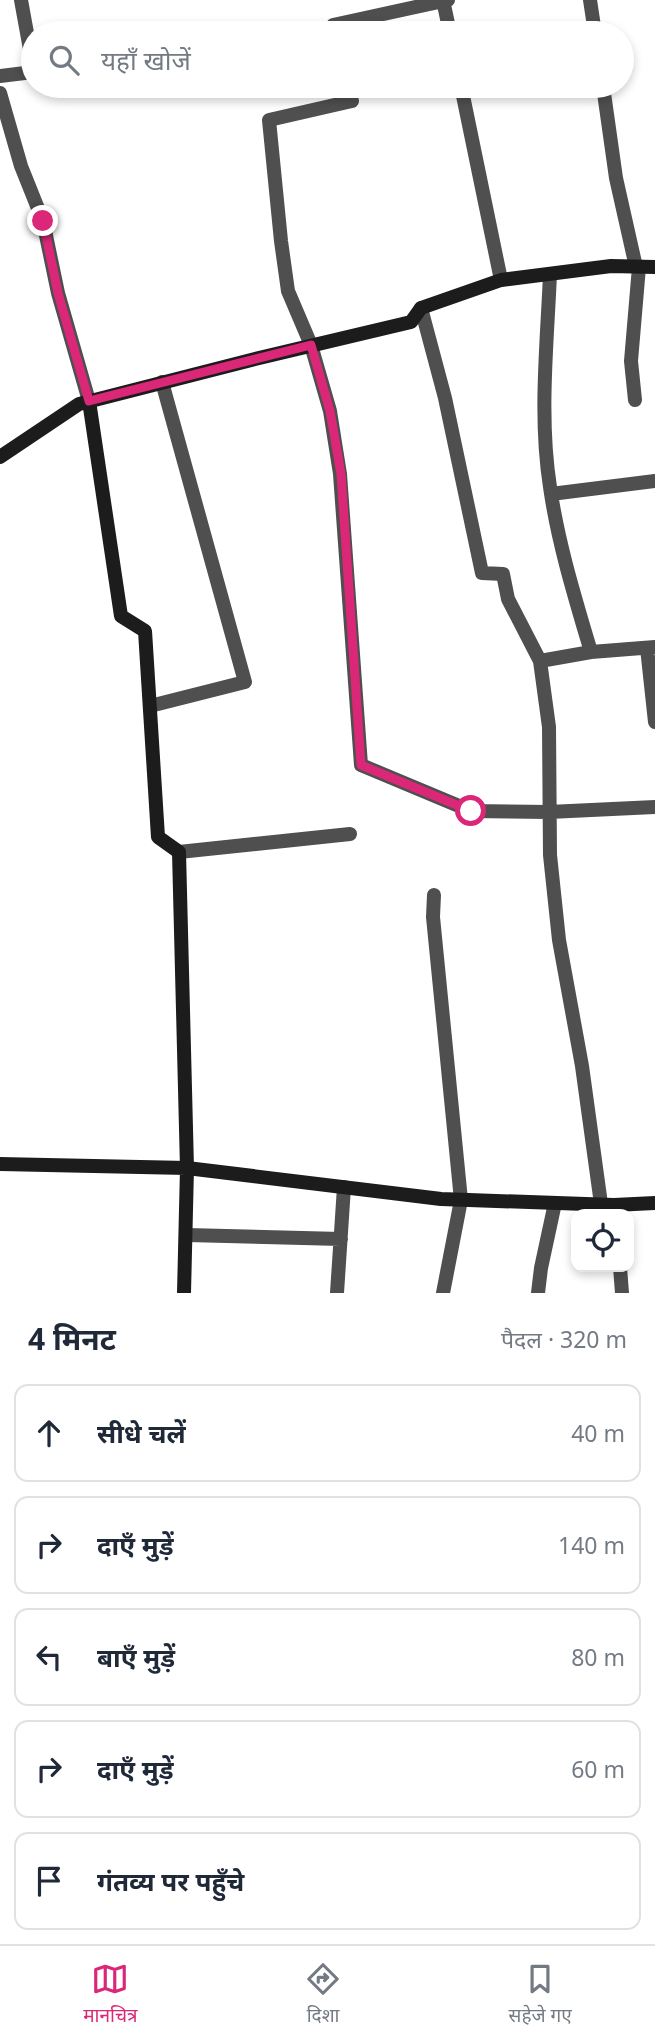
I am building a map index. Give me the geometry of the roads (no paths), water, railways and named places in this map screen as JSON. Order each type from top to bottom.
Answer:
[{"type":"street","points":[[21,0],[25,21]]},
{"type":"street","points":[[351,21],[445,0],[448,21]]},
{"type":"street","points":[[590,0],[593,21]]},
{"type":"street","points":[[0,76],[21,73]]},
{"type":"street","points":[[0,93],[21,166],[43,221],[58,293],[89,401],[121,616],[145,631],[158,837],[179,852],[350,834]]},
{"type":"street","points":[[351,98],[352,101],[269,120],[288,291],[311,345],[330,411],[341,474],[361,765],[471,811],[549,812],[655,807]]},
{"type":"street","points":[[463,98],[501,281]]},
{"type":"street","points":[[605,98],[616,178],[638,267],[631,361],[635,400]]},
{"type":"street","points":[[0,457],[79,404],[411,322],[421,308],[501,281],[611,266],[655,267]]},
{"type":"street","points":[[550,274],[544,409],[551,494],[564,557],[591,652]]},
{"type":"street","points":[[421,308],[445,398],[482,573],[503,574],[508,599],[540,661],[549,727],[550,855],[559,940],[610,1208]]},
{"type":"street","points":[[150,706],[245,682],[162,382]]},
{"type":"street","points":[[551,494],[655,481]]},
{"type":"street","points":[[540,661],[591,652],[651,647],[655,722]]},
{"type":"street","points":[[179,852],[187,1168],[184,1293]]},
{"type":"street","points":[[434,895],[433,917],[461,1200],[443,1293]]},
{"type":"street","points":[[0,1164],[187,1168],[461,1200],[610,1208],[655,1203]]},
{"type":"street","points":[[337,1293],[345,1187]]},
{"type":"street","points":[[538,1293],[555,1203]]},
{"type":"street","points":[[187,1235],[341,1239]]},
{"type":"street","points":[[620,1272],[622,1293]]}]
